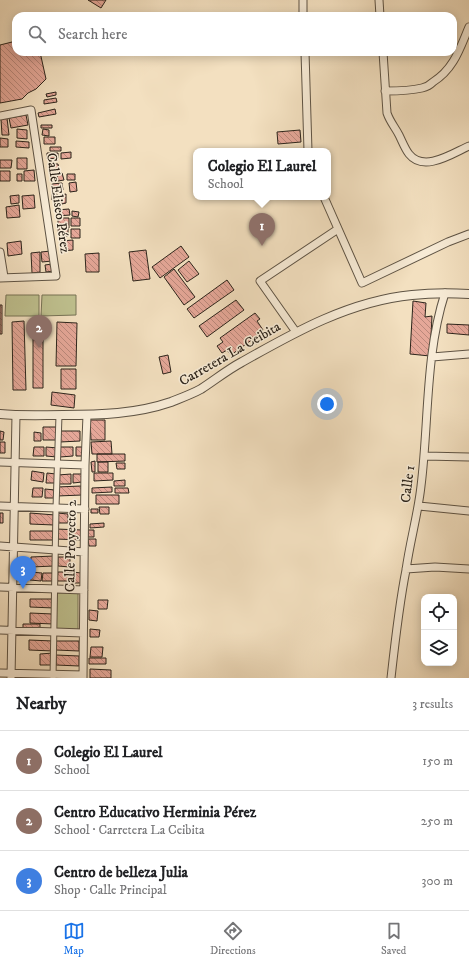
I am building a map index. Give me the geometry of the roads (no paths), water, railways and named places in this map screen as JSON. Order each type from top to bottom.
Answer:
[{"type":"street","points":[[303,0],[303,12]]},
{"type":"street","points":[[379,0],[380,12]]},
{"type":"street","points":[[386,91],[424,88],[440,78],[449,70],[456,59],[469,26]]},
{"type":"street","points":[[305,56],[308,148]]},
{"type":"street","points":[[383,56],[387,113],[389,120],[410,155],[423,162],[433,162],[469,146]]},
{"type":"street","name":"Calle Eliseo Pérez","points":[[0,116],[31,110],[56,276],[2,277]]},
{"type":"street","points":[[325,200],[362,282],[448,242],[469,234]]},
{"type":"street","points":[[296,332],[260,281],[338,230]]},
{"type":"street","points":[[0,252],[2,277]]},
{"type":"street","name":"Carretera La Ceibita","points":[[0,414],[87,415],[131,412],[170,402],[200,390],[239,363],[312,324],[346,310],[368,303],[411,295],[445,293],[469,294]]},
{"type":"street","name":"Calle 1","points":[[391,678],[406,569],[419,506],[425,456],[432,357],[438,316],[445,293]]},
{"type":"street","points":[[432,357],[469,354]]},
{"type":"street","points":[[11,676],[16,415]]},
{"type":"street","points":[[53,676],[59,415]]},
{"type":"street","name":"Calle Proyecto 2","points":[[83,676],[85,465],[87,415]]},
{"type":"street","points":[[425,456],[469,458]]},
{"type":"street","points":[[0,462],[85,465]]},
{"type":"street","points":[[0,506],[85,509]]},
{"type":"street","points":[[419,506],[469,511]]},
{"type":"street","points":[[0,546],[84,552]]},
{"type":"street","points":[[406,569],[435,567],[469,568]]},
{"type":"street","points":[[0,587],[84,590]]},
{"type":"street","points":[[0,630],[84,633]]},
{"type":"street","points":[[0,673],[11,676],[83,676]]},
{"type":"place","name":"Colegio El Laurel","points":[[262,246]]},
{"type":"place","name":"Centro Educativo Herminia Pérez","points":[[39,348]]},
{"type":"place","name":"Centro de belleza Julia","points":[[23,589]]}]
